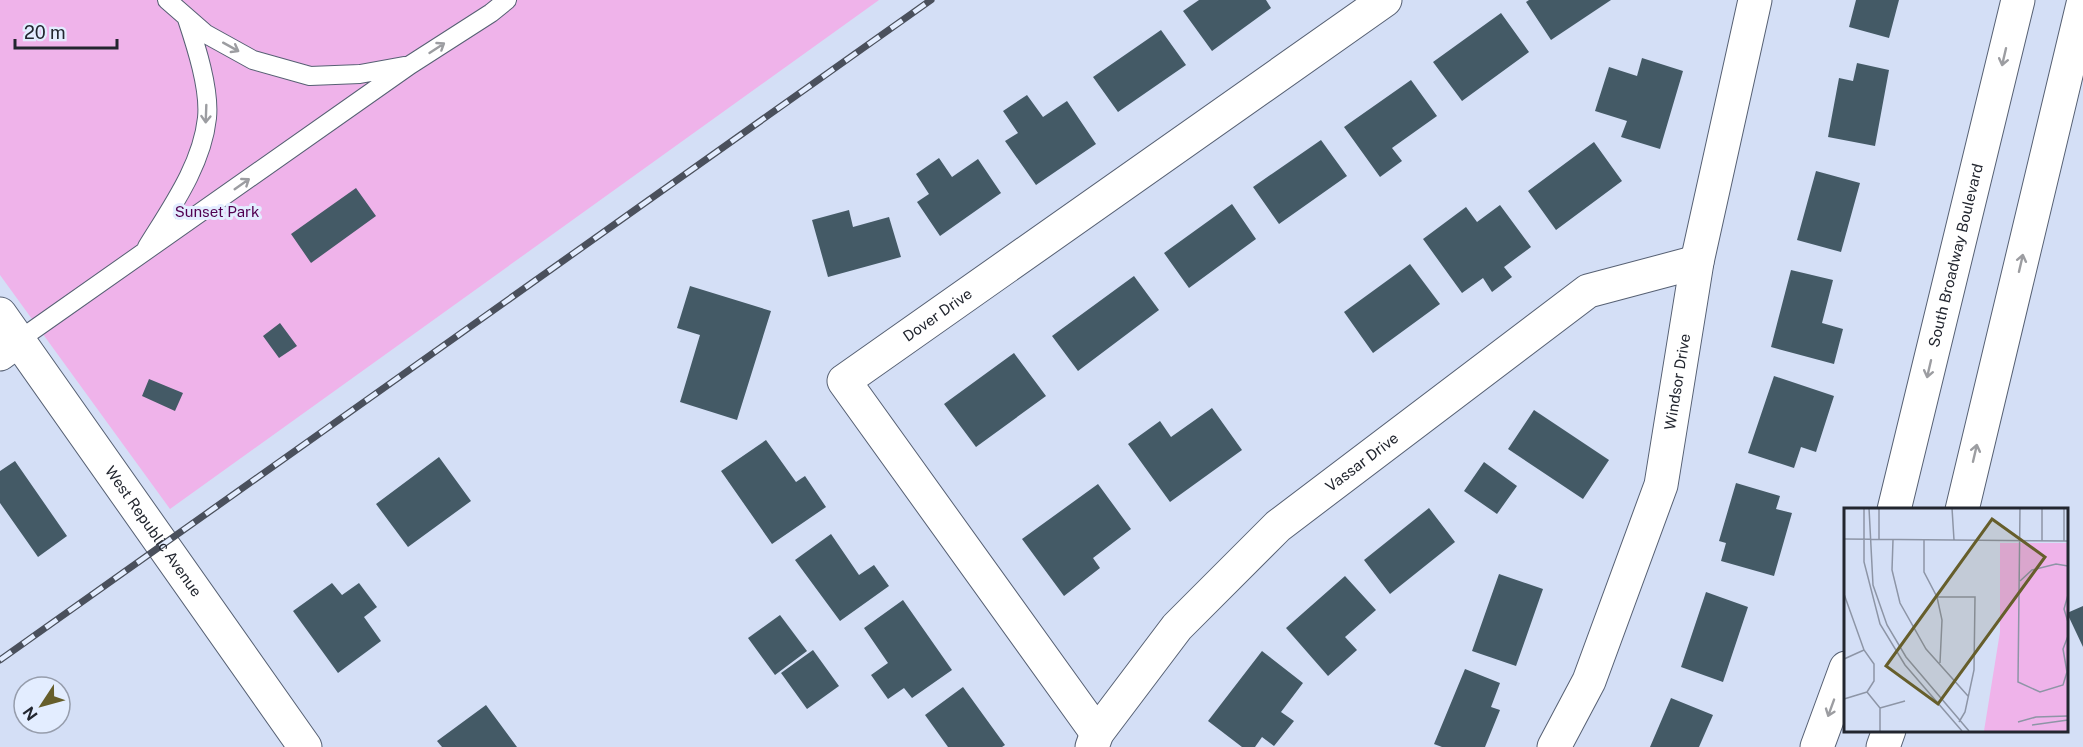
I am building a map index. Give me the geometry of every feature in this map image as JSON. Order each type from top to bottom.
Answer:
[{"type":"street","name":"Dover Drive","points":[[1094,740],[844,381],[1385,0]]},
{"type":"street","name":"Windsor Drive","points":[[1554,747],[1588,681],[1661,485],[1697,262],[1755,0]]},
{"type":"street","name":"South Broadway Boulevard","points":[[1894,508],[2018,0]]},
{"type":"street","points":[[1962,508],[2083,4]]},
{"type":"street","name":"Vassar Drive","points":[[1094,740],[1177,627],[1278,526],[1588,291],[1697,262]]},
{"type":"street","name":"West Republic Avenue","points":[[0,314],[10,347],[305,747]]},
{"type":"street","points":[[1817,747],[1844,673]]},
{"type":"street","points":[[1883,747],[1888,732]]},
{"type":"lane","points":[[167,0],[206,34],[253,60],[310,76],[360,74],[410,65]]},
{"type":"lane","points":[[10,347],[410,65],[491,13],[507,0]]},
{"type":"lane","points":[[143,254],[183,188],[199,149],[207,117],[199,54],[186,17]]},
{"type":"green space","name":"Sunset Park","points":[[0,0],[879,0],[170,509],[0,275]]},
{"type":"building","points":[[1199,0],[1266,0],[1271,8],[1212,51],[1183,11]]},
{"type":"building","points":[[1529,0],[1611,0],[1551,40],[1526,2]]},
{"type":"building","points":[[1856,0],[1899,0],[1889,38],[1849,27]]},
{"type":"building","points":[[1501,13],[1529,52],[1462,101],[1433,62]]},
{"type":"building","points":[[1161,30],[1186,65],[1118,112],[1093,77]]},
{"type":"building","points":[[1642,58],[1683,71],[1660,149],[1621,137],[1627,121],[1595,111],[1609,67],[1637,76]]},
{"type":"building","points":[[1857,63],[1889,70],[1875,146],[1828,137],[1839,78],[1853,81]]},
{"type":"building","points":[[1411,80],[1437,116],[1392,148],[1402,161],[1380,177],[1344,127]]},
{"type":"building","points":[[1027,95],[1043,117],[1067,101],[1096,144],[1036,185],[1005,141],[1018,133],[1003,111]]},
{"type":"building","points":[[1321,140],[1347,176],[1279,224],[1253,187]]},
{"type":"building","points":[[1594,142],[1622,181],[1556,230],[1528,191]]},
{"type":"building","points":[[939,158],[952,177],[978,159],[1001,193],[940,236],[917,202],[929,194],[916,174]]},
{"type":"building","points":[[1816,171],[1860,183],[1841,252],[1797,240]]},
{"type":"building","points":[[356,188],[376,216],[311,263],[291,234]]},
{"type":"building","points":[[1232,204],[1256,239],[1189,288],[1164,253]]},
{"type":"building","points":[[1500,205],[1531,247],[1504,267],[1512,277],[1492,292],[1483,278],[1462,293],[1423,239],[1466,207],[1477,222]]},
{"type":"building","points":[[849,210],[853,227],[889,217],[901,257],[828,277],[812,220]]},
{"type":"building","points":[[1410,264],[1440,304],[1373,353],[1344,312]]},
{"type":"building","points":[[1791,270],[1833,280],[1822,323],[1843,329],[1834,364],[1771,347]]},
{"type":"building","points":[[1134,276],[1159,310],[1078,371],[1052,336]]},
{"type":"building","points":[[690,286],[771,311],[737,420],[680,402],[700,335],[677,328]]},
{"type":"building","points":[[280,323],[297,346],[279,358],[263,336]]},
{"type":"building","points":[[1014,353],[1046,396],[976,447],[944,404]]},
{"type":"building","points":[[1774,376],[1834,396],[1816,452],[1801,447],[1794,468],[1748,453]]},
{"type":"building","points":[[149,379],[183,393],[175,411],[142,396]]},
{"type":"building","points":[[1212,408],[1242,450],[1170,502],[1128,444],[1160,421],[1171,437]]},
{"type":"building","points":[[1534,410],[1609,460],[1583,499],[1508,449]]},
{"type":"building","points":[[766,440],[796,482],[805,476],[826,507],[772,544],[721,471]]},
{"type":"building","points":[[439,457],[471,501],[408,547],[376,504]]},
{"type":"building","points":[[15,461],[67,536],[38,557],[0,503],[0,471]]},
{"type":"building","points":[[1484,462],[1517,486],[1497,514],[1464,491]]},
{"type":"building","points":[[1736,483],[1780,496],[1776,509],[1792,513],[1774,576],[1721,561],[1726,543],[1719,541]]},
{"type":"building","points":[[1098,484],[1131,529],[1093,558],[1100,568],[1064,596],[1022,539]]},
{"type":"building","points":[[1429,508],[1455,542],[1390,594],[1364,560]]},
{"type":"building","points":[[831,534],[859,575],[874,565],[889,586],[840,621],[795,560]]},
{"type":"building","points":[[1499,574],[1543,589],[1516,666],[1472,651]]},
{"type":"building","points":[[1345,576],[1376,610],[1345,637],[1357,650],[1328,676],[1286,628]]},
{"type":"building","points":[[332,583],[342,595],[359,583],[377,607],[364,617],[381,641],[338,673],[293,611]]},
{"type":"building","points":[[1706,592],[1748,607],[1723,682],[1681,667]]},
{"type":"building","points":[[903,600],[952,670],[912,698],[904,688],[888,699],[871,675],[888,663],[864,628]]},
{"type":"building","points":[[2083,606],[2083,647],[2068,615],[2068,613]]},
{"type":"building","points":[[780,615],[807,651],[775,675],[748,638]]},
{"type":"building","points":[[813,650],[839,686],[807,709],[781,673]]},
{"type":"building","points":[[1262,651],[1303,683],[1281,712],[1294,721],[1274,746],[1262,737],[1255,747],[1242,747],[1208,721]]},
{"type":"building","points":[[1465,669],[1500,683],[1491,707],[1500,710],[1485,747],[1442,747],[1434,744]]},
{"type":"building","points":[[963,687],[1005,745],[1002,747],[948,747],[925,715]]},
{"type":"building","points":[[1671,698],[1713,715],[1699,747],[1650,747]]},
{"type":"building","points":[[486,705],[517,747],[442,747],[437,741]]},
{"type":"railway","points":[[0,660],[931,0]]}]
